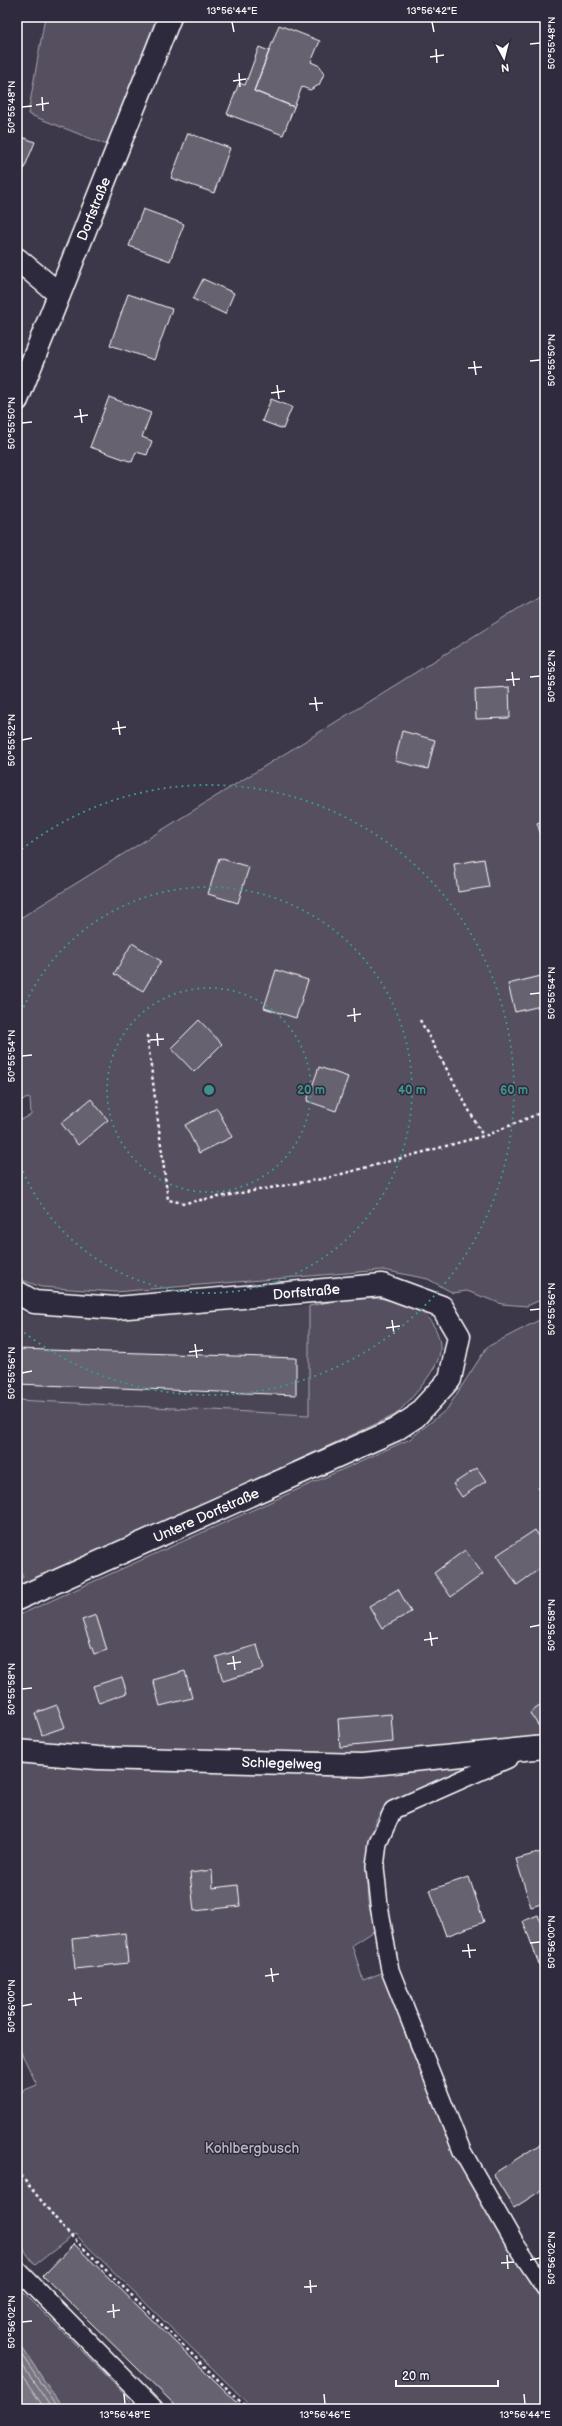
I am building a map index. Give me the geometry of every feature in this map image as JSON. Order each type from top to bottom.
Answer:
[{"type":"street","name":"Dorfstraße","points":[[17,400],[170,17]]},
{"type":"street","points":[[17,259],[59,294]]},
{"type":"street","name":"Dorfstraße","points":[[17,1292],[34,1302],[116,1308],[382,1285],[442,1307],[459,1336],[450,1379],[415,1416],[395,1430]]},
{"type":"street","name":"Untere Dorfstraße","points":[[17,1599],[395,1430]]},
{"type":"street","name":"Schlegelweg","points":[[17,1751],[98,1758],[362,1765],[545,1747]]},
{"type":"lane","points":[[517,1750],[508,1759],[394,1810],[378,1843],[375,1868],[378,1905],[390,1970],[415,2037],[462,2151],[514,2242],[545,2288]]},
{"type":"lane","points":[[17,2269],[155,2409]]},
{"type":"path","points":[[420,1020],[483,1136]]},
{"type":"path","points":[[148,1035],[168,1200],[184,1203],[327,1178],[483,1136],[545,1111]]},
{"type":"path","points":[[17,2171],[66,2231],[248,2409]]},
{"type":"shaded area","points":[[309,1306],[309,1415],[17,1400],[17,1310],[30,1316],[118,1319]]},
{"type":"green space","points":[[45,17],[158,17],[107,145],[28,114]]},
{"type":"green space","points":[[545,592],[545,1298],[527,1306],[502,1304],[467,1291],[453,1293],[428,1279],[383,1270],[115,1292],[41,1287],[17,1278],[17,1122],[31,1115],[30,1098],[17,1101],[17,920]]},
{"type":"green space","points":[[380,1298],[410,1305],[424,1314],[434,1327],[440,1343],[440,1351],[435,1367],[413,1396],[395,1415],[17,1590],[17,1580],[23,1577],[17,1565],[17,1400],[309,1415],[309,1306],[339,1300]]},
{"type":"green space","points":[[545,1317],[545,1735],[359,1757],[99,1747],[17,1740],[17,1616],[410,1439],[447,1409],[487,1347]]},
{"type":"green space","name":"Kohlbergbusch","points":[[17,1760],[484,1763],[391,1802],[375,1821],[366,1867],[368,1902],[375,1930],[352,1945],[363,1980],[384,1972],[408,2042],[457,2157],[506,2245],[545,2306],[545,2409],[254,2409],[75,2234],[35,2265],[17,2240],[17,2093],[37,2085],[17,2044]]},
{"type":"green space","points":[[17,2286],[126,2395],[136,2409],[63,2409],[17,2340]]},
{"type":"water","points":[[17,2340],[63,2409],[17,2409]]},
{"type":"building","points":[[279,25],[320,41],[311,62],[320,66],[324,74],[319,85],[310,90],[302,87],[294,107],[254,91]]},
{"type":"building","points":[[259,47],[269,51],[254,91],[294,107],[283,135],[227,114],[239,83],[245,85]]},
{"type":"building","points":[[188,133],[230,148],[214,193],[171,178]]},
{"type":"building","points":[[17,135],[35,142],[17,186]]},
{"type":"building","points":[[143,209],[184,224],[170,261],[129,246]]},
{"type":"building","points":[[203,279],[234,293],[225,314],[193,299]]},
{"type":"building","points":[[128,294],[172,309],[154,360],[110,345]]},
{"type":"building","points":[[109,397],[151,413],[142,437],[152,441],[147,455],[136,452],[132,462],[90,447]]},
{"type":"building","points":[[271,399],[292,407],[283,429],[262,421]]},
{"type":"building","points":[[509,687],[510,718],[476,719],[475,689]]},
{"type":"building","points":[[402,731],[435,740],[428,769],[395,761]]},
{"type":"building","points":[[545,820],[545,846],[537,823]]},
{"type":"building","points":[[219,858],[249,867],[238,903],[208,894]]},
{"type":"building","points":[[484,859],[489,887],[458,892],[454,864]]},
{"type":"building","points":[[132,943],[161,961],[143,991],[114,974]]},
{"type":"building","points":[[276,970],[308,980],[296,1018],[264,1008]]},
{"type":"building","points":[[541,976],[545,991],[545,1005],[515,1012],[508,984]]},
{"type":"building","points":[[199,1020],[222,1044],[194,1072],[171,1048]]},
{"type":"building","points":[[319,1067],[348,1077],[336,1111],[307,1101]]},
{"type":"building","points":[[91,1099],[108,1120],[78,1145],[61,1123]]},
{"type":"building","points":[[217,1108],[232,1137],[199,1153],[185,1125]]},
{"type":"building","points":[[17,1349],[296,1358],[296,1395],[17,1384]]},
{"type":"building","points":[[477,1468],[486,1481],[462,1497],[453,1484]]},
{"type":"building","points":[[545,1482],[545,1496],[538,1488]]},
{"type":"building","points":[[535,1530],[545,1545],[545,1565],[517,1585],[497,1555]]},
{"type":"building","points":[[465,1550],[483,1574],[451,1597],[434,1573]]},
{"type":"building","points":[[398,1589],[411,1612],[382,1628],[369,1606]]},
{"type":"building","points":[[96,1615],[107,1650],[94,1654],[82,1620]]},
{"type":"building","points":[[257,1645],[264,1669],[223,1681],[216,1657]]},
{"type":"building","points":[[185,1671],[192,1698],[160,1706],[153,1680]]},
{"type":"building","points":[[122,1677],[127,1693],[99,1703],[93,1686]]},
{"type":"building","points":[[545,1702],[545,1724],[540,1728],[530,1713]]},
{"type":"building","points":[[57,1705],[65,1727],[42,1735],[35,1713]]},
{"type":"building","points":[[391,1714],[393,1742],[340,1747],[338,1719]]},
{"type":"building","points":[[545,1851],[545,1903],[531,1907],[516,1859]]},
{"type":"building","points":[[212,1870],[213,1888],[238,1885],[240,1906],[194,1911],[190,1873]]},
{"type":"building","points":[[469,1877],[484,1922],[446,1936],[430,1890]]},
{"type":"building","points":[[538,1915],[545,1934],[543,1975],[523,1921]]},
{"type":"building","points":[[125,1933],[128,1963],[75,1969],[72,1939]]},
{"type":"building","points":[[545,2141],[545,2188],[514,2208],[493,2174]]},
{"type":"building","points":[[74,2244],[244,2409],[179,2409],[43,2276]]}]
